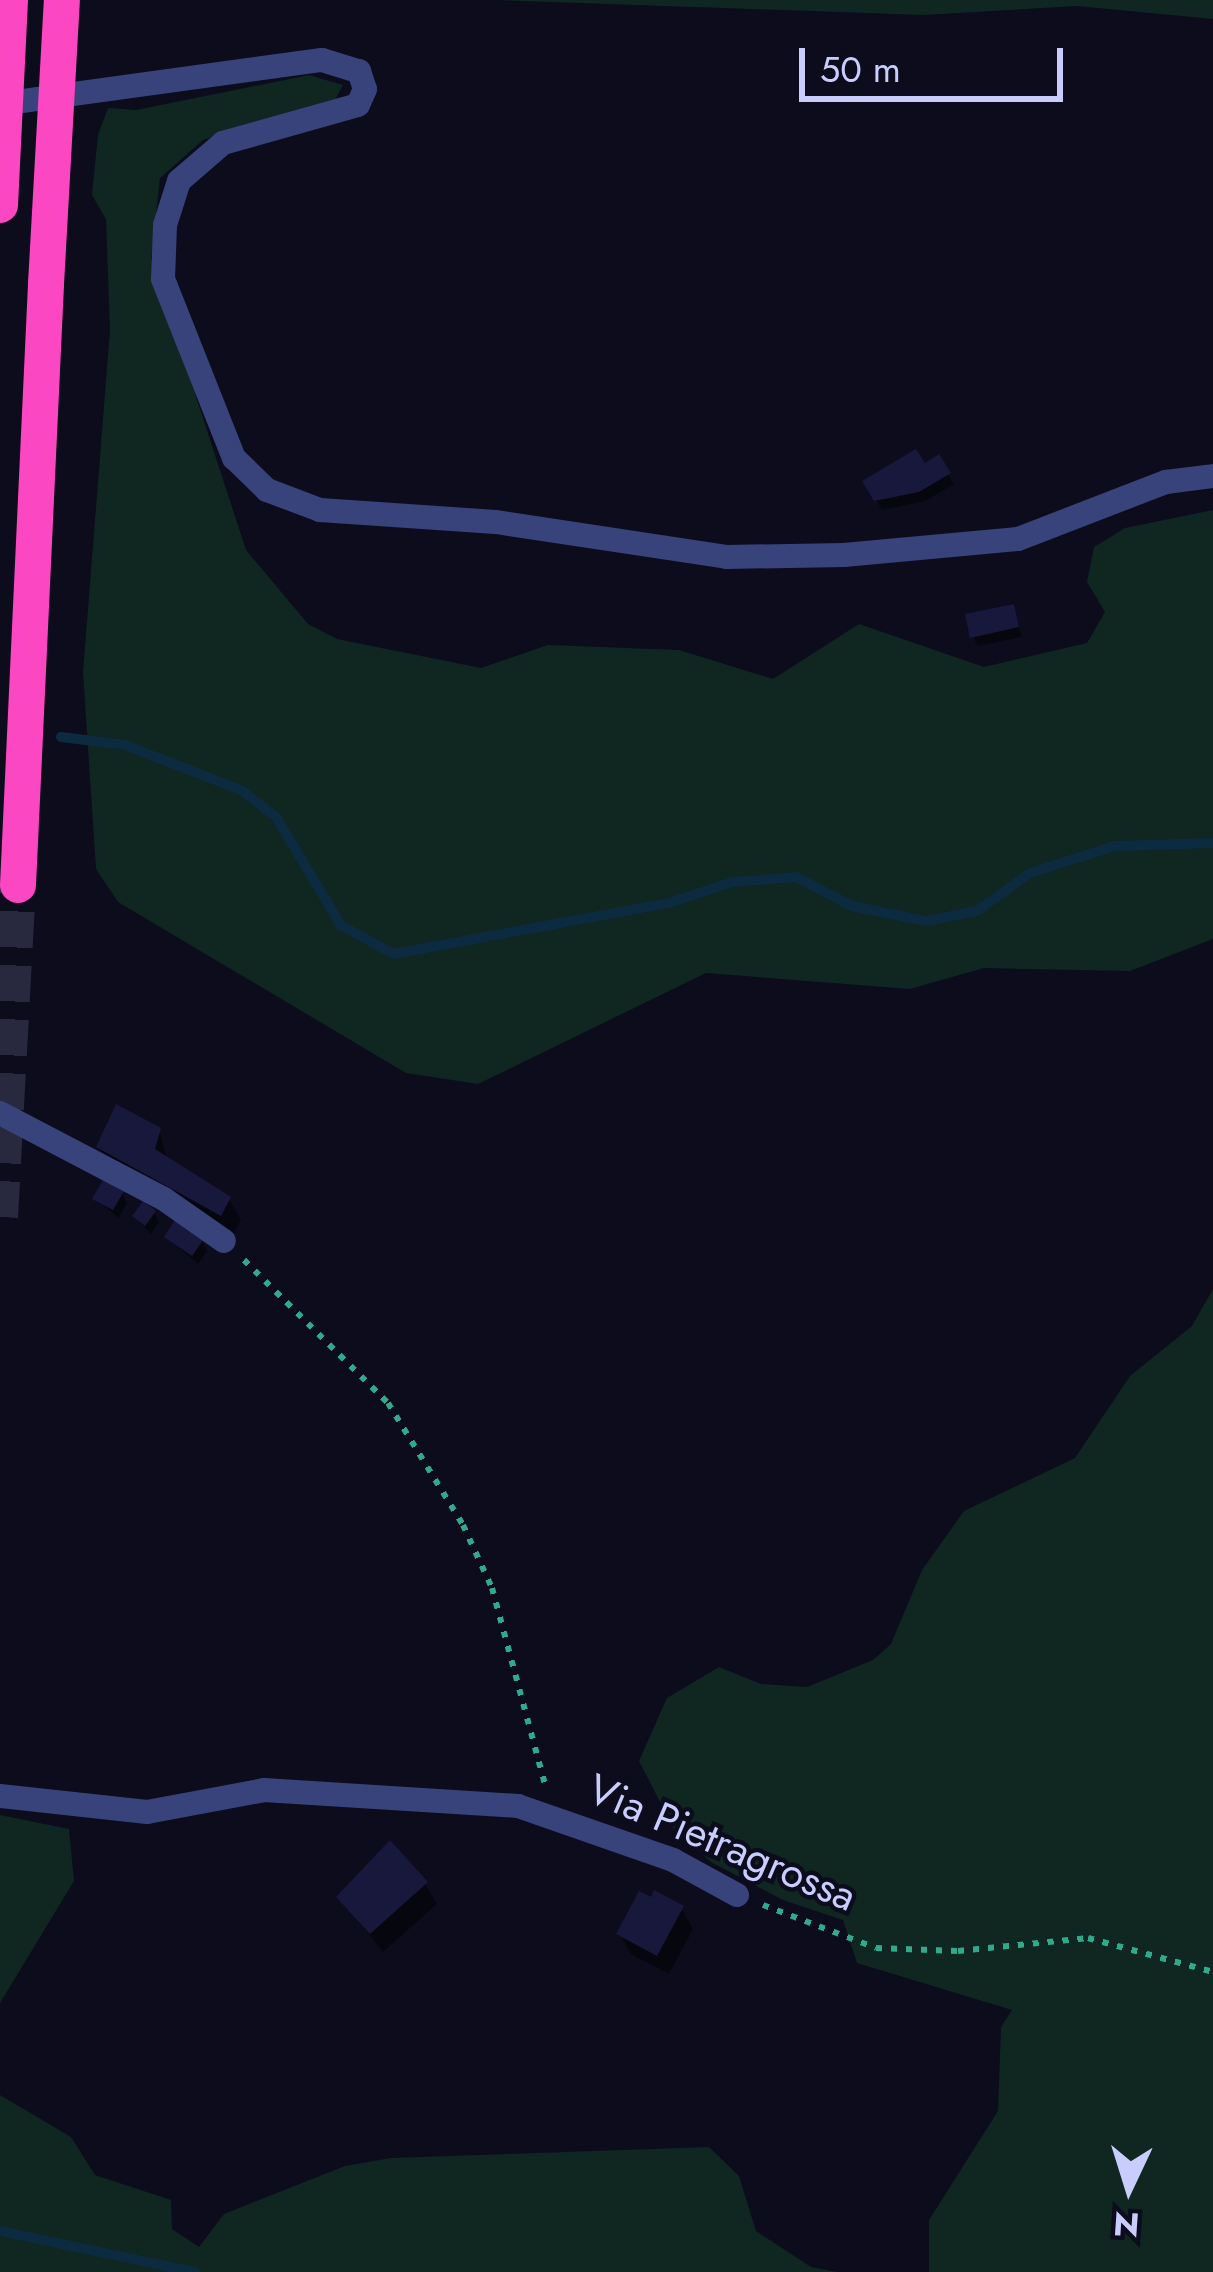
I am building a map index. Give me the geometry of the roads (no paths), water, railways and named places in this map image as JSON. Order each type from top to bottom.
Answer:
[{"type":"highway","points":[[0,205],[10,0]]},
{"type":"highway","points":[[18,885],[62,0]]},
{"type":"street","points":[[0,104],[322,60],[359,71],[364,89],[358,105],[223,143],[178,181],[165,225],[163,279],[234,458],[267,490],[320,510],[496,522],[727,557],[844,555],[1018,539],[1166,482],[1213,476]]},
{"type":"street","points":[[0,1113],[164,1199],[224,1240]]},
{"type":"street","name":"Via Pietragrossa","points":[[0,1796],[61,1809],[147,1812],[265,1790],[553,1813],[720,1881],[736,1895]]},
{"type":"waterway","points":[[61,737],[125,745],[241,790],[276,817],[341,925],[393,954],[669,903],[733,882],[796,877],[852,906],[926,921],[977,911],[1030,873],[1115,846],[1213,843]]},
{"type":"waterway","points":[[0,2231],[195,2272]]},
{"type":"tunnel","points":[[0,1217],[18,885]]}]
